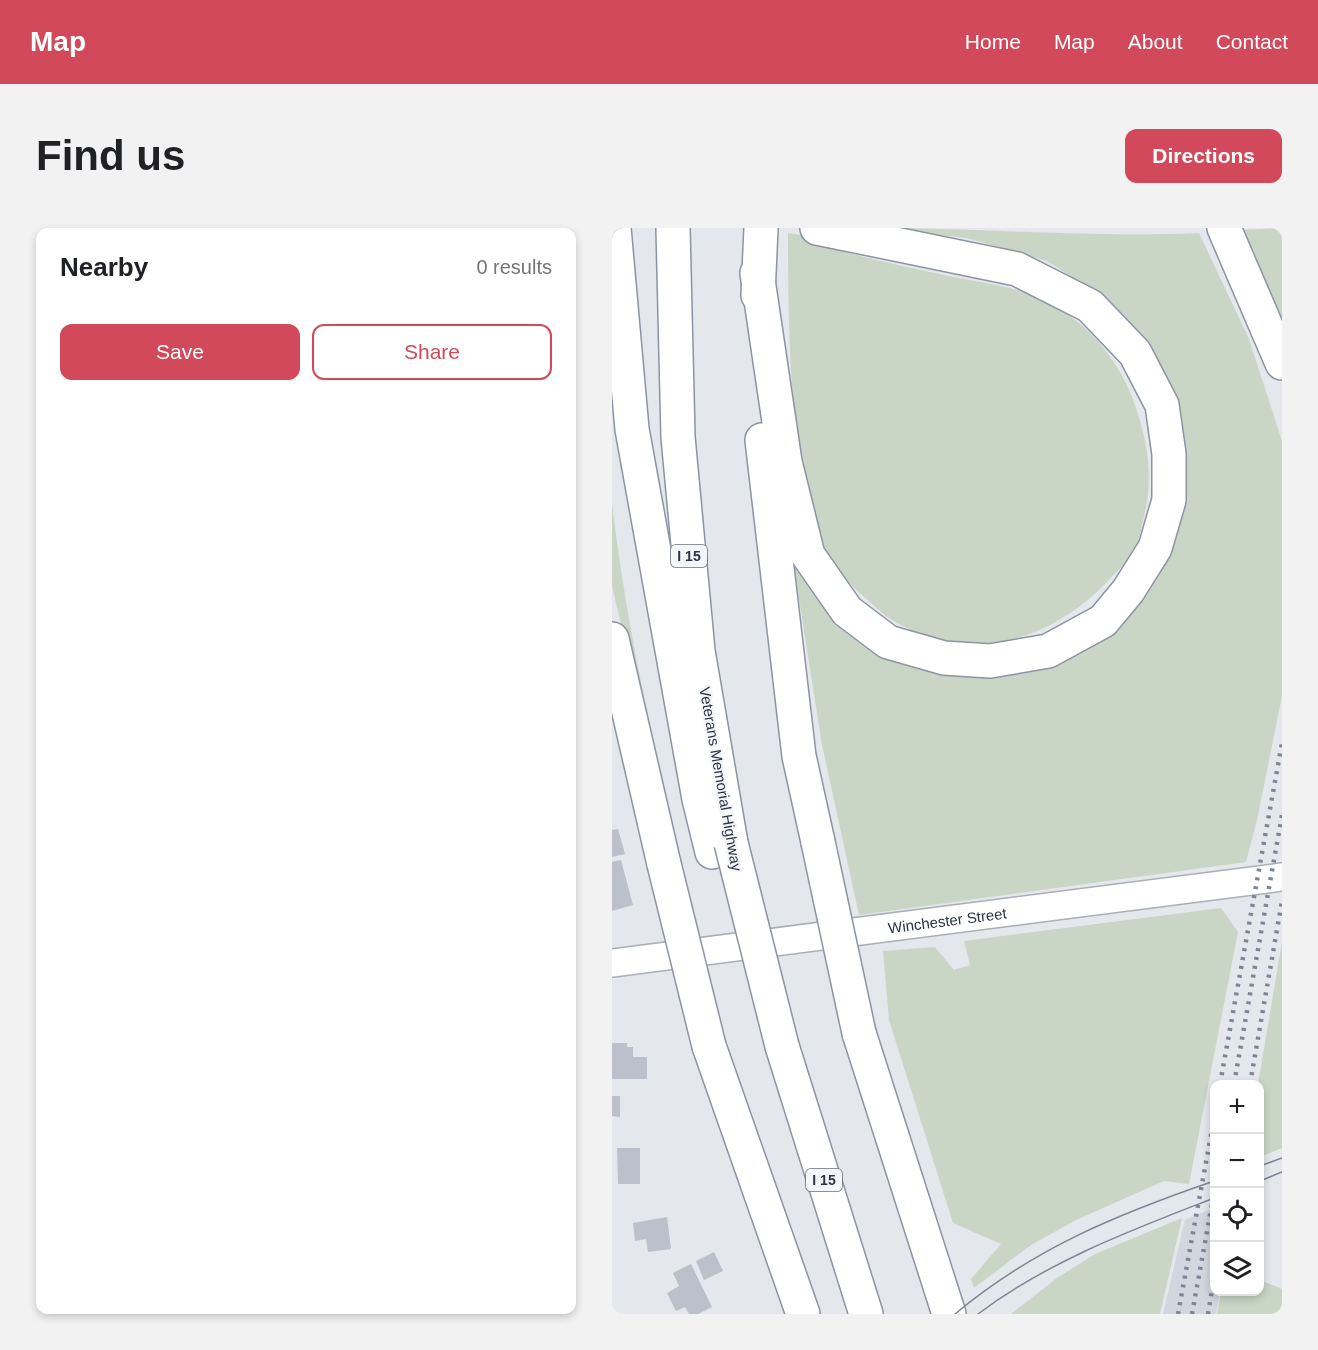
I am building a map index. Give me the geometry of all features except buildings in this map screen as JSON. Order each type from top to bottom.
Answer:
[{"type":"highway","name":"Veterans Memorial Highway","points":[[673,228],[672,266],[678,437],[697,639],[721,848],[771,1046],[866,1314]]},
{"type":"highway","points":[[761,228],[758,273],[762,448],[799,756],[859,1033],[949,1314]]},
{"type":"highway","points":[[758,273],[785,462],[808,555],[847,611],[888,642],[944,658],[990,661],[1048,651],[1103,621],[1128,591],[1155,548],[1169,500],[1169,454],[1162,405],[1135,353],[1090,306],[1017,269],[817,228]]},
{"type":"highway","points":[[1224,228],[1282,363]]},
{"type":"highway","points":[[614,230],[632,429],[699,799],[721,848]]},
{"type":"highway","points":[[612,639],[709,1046],[803,1314]]},
{"type":"highway","points":[[771,1046],[772,1093],[843,1314]]},
{"type":"main road","name":"Winchester Street","points":[[612,963],[1282,877]]},
{"type":"shaded area","points":[[1210,1210],[1210,1296],[1219,1296],[1216,1314],[1163,1314],[1185,1220]]},
{"type":"green space","points":[[877,228],[1078,234],[1199,233],[1249,339],[1282,441],[1282,696],[1257,820],[1246,862],[859,915],[822,745],[791,548],[873,643],[1043,662],[1166,550],[1154,358],[1131,325],[1108,300],[1047,261],[967,238]]},
{"type":"green space","points":[[1282,228],[1282,326],[1239,230]]},
{"type":"green space","points":[[788,233],[830,240],[848,253],[997,285],[1032,295],[1070,316],[1096,339],[1107,353],[1125,382],[1142,428],[1149,470],[1148,497],[1138,540],[1132,554],[1100,589],[1077,608],[1053,624],[1027,635],[1001,642],[974,644],[947,641],[919,633],[888,618],[856,590],[835,567],[813,531],[803,490],[791,368]]},
{"type":"green space","points":[[612,503],[634,645],[653,739],[686,879],[682,880],[612,586]]},
{"type":"green space","points":[[1221,908],[1238,932],[1189,1184],[1164,1181],[1076,1220],[1031,1245],[974,1288],[971,1279],[1001,1244],[953,1223],[889,1020],[883,951],[935,947],[954,970],[970,965],[964,941]]},
{"type":"green space","points":[[1282,942],[1282,1148],[1264,1155],[1264,1080],[1259,1080]]},
{"type":"green space","points":[[1182,1218],[1160,1314],[1011,1314],[1057,1278],[1095,1254]]},
{"type":"green space","points":[[1264,1282],[1282,1289],[1282,1314],[1217,1314],[1220,1296],[1264,1296]]},
{"type":"tram line","points":[[1264,1165],[1282,1158]]},
{"type":"tram line","points":[[1264,1179],[1282,1172]]},
{"type":"tram line","points":[[955,1314],[1015,1270],[1078,1235],[1144,1206],[1210,1182]]},
{"type":"tram line","points":[[978,1314],[1005,1295],[1063,1262],[1122,1235],[1210,1200]]},
{"type":"railway","points":[[1221,1080],[1282,743]]},
{"type":"railway","points":[[1235,1080],[1282,815]]},
{"type":"railway","points":[[1251,1080],[1282,901]]},
{"type":"railway","points":[[1178,1314],[1211,1134]]},
{"type":"railway","points":[[1192,1314],[1210,1215]]},
{"type":"railway","points":[[1208,1314],[1211,1296]]}]
